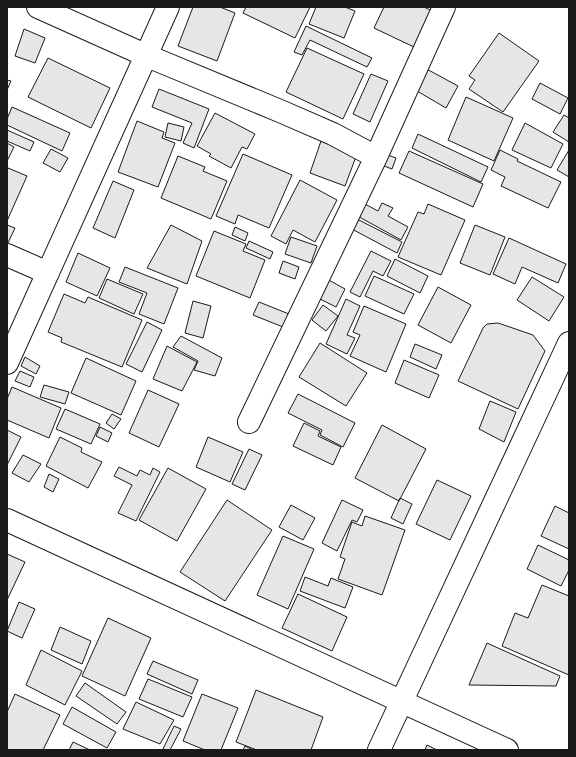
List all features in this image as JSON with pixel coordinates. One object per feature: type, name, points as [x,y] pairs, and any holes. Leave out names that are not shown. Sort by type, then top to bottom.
[{"type":"street","points":[[38,7],[145,56],[333,134],[376,156]]},
{"type":"street","points":[[7,363],[168,7]]},
{"type":"street","points":[[249,422],[376,156],[444,7]]},
{"type":"street","points":[[7,254],[48,273]]},
{"type":"street","points":[[379,750],[569,343]]},
{"type":"street","points":[[7,520],[507,750]]},
{"type":"building","points":[[193,7],[220,7],[235,13],[217,61],[178,46]]},
{"type":"building","points":[[246,7],[310,7],[295,38],[243,13]]},
{"type":"building","points":[[316,7],[345,7],[355,11],[344,38],[309,24]]},
{"type":"building","points":[[384,7],[424,7],[434,12],[416,48],[374,28]]},
{"type":"building","points":[[306,26],[372,58],[367,67],[310,40],[302,55],[294,52]]},
{"type":"building","points":[[24,29],[45,38],[35,63],[15,56]]},
{"type":"building","points":[[499,33],[539,61],[503,112],[469,89],[475,80],[469,76]]},
{"type":"building","points":[[307,48],[364,74],[343,119],[286,92]]},
{"type":"building","points":[[48,58],[110,88],[91,128],[28,97]]},
{"type":"building","points":[[423,67],[458,86],[446,108],[412,88]]},
{"type":"building","points":[[371,74],[388,81],[370,122],[353,114]]},
{"type":"building","points":[[7,80],[11,81],[7,90]]},
{"type":"building","points":[[540,83],[568,98],[560,114],[532,99]]},
{"type":"building","points":[[159,89],[209,109],[194,148],[183,143],[192,123],[152,107]]},
{"type":"building","points":[[466,97],[513,118],[494,161],[448,140]]},
{"type":"building","points":[[12,107],[70,133],[62,151],[7,125],[7,119]]},
{"type":"building","points":[[215,113],[255,134],[247,149],[242,147],[231,168],[209,156],[211,154],[197,146]]},
{"type":"building","points":[[564,115],[569,118],[569,142],[553,132]]},
{"type":"building","points":[[137,121],[164,132],[162,138],[175,143],[158,187],[118,172]]},
{"type":"building","points":[[168,123],[184,127],[181,141],[165,137]]},
{"type":"building","points":[[525,123],[563,144],[551,168],[512,150]]},
{"type":"building","points":[[7,130],[34,142],[30,151],[7,141]]},
{"type":"building","points":[[418,134],[488,167],[481,182],[412,148]]},
{"type":"building","points":[[321,141],[357,154],[345,186],[310,173]]},
{"type":"building","points":[[7,143],[14,147],[7,161]]},
{"type":"building","points":[[51,149],[68,158],[60,172],[43,163]]},
{"type":"building","points":[[500,150],[518,159],[517,161],[561,182],[548,208],[501,186],[505,177],[491,170]]},
{"type":"building","points":[[569,150],[569,177],[557,170]]},
{"type":"building","points":[[409,151],[483,184],[473,207],[399,173]]},
{"type":"building","points":[[382,153],[396,158],[392,169],[379,164]]},
{"type":"building","points":[[243,154],[292,175],[269,228],[238,215],[235,224],[216,216]]},
{"type":"building","points":[[178,156],[205,167],[203,171],[227,181],[211,219],[161,198]]},
{"type":"building","points":[[8,168],[27,176],[7,221],[7,170]]},
{"type":"building","points":[[300,180],[337,200],[315,242],[293,230],[286,244],[271,236]]},
{"type":"building","points":[[113,181],[134,190],[115,238],[93,228]]},
{"type":"building","points":[[361,202],[378,211],[382,203],[393,208],[388,216],[408,227],[401,240],[354,214]]},
{"type":"building","points":[[428,204],[465,220],[441,275],[398,257],[418,212],[424,214]]},
{"type":"building","points":[[353,217],[402,242],[397,253],[348,227]]},
{"type":"building","points":[[7,225],[15,228],[7,245]]},
{"type":"building","points":[[171,225],[202,241],[187,284],[147,268]]},
{"type":"building","points":[[475,225],[505,237],[490,275],[460,263]]},
{"type":"building","points":[[235,227],[248,233],[245,241],[232,235]]},
{"type":"building","points":[[214,231],[246,244],[243,251],[265,260],[250,298],[196,276]]},
{"type":"building","points":[[291,237],[317,246],[311,263],[285,254]]},
{"type":"building","points":[[509,238],[566,264],[558,283],[522,267],[515,284],[493,274]]},
{"type":"building","points":[[249,241],[273,252],[270,259],[246,248]]},
{"type":"building","points":[[371,251],[391,261],[383,276],[373,271],[360,297],[350,292]]},
{"type":"building","points":[[78,253],[110,268],[97,296],[66,282]]},
{"type":"building","points":[[395,259],[428,276],[420,293],[387,276]]},
{"type":"building","points":[[283,261],[299,267],[295,279],[279,273]]},
{"type":"building","points":[[125,267],[178,288],[164,324],[139,314],[147,293],[119,282]]},
{"type":"building","points":[[374,276],[414,294],[404,314],[365,296]]},
{"type":"building","points":[[532,277],[564,297],[549,321],[517,300]]},
{"type":"building","points":[[107,279],[143,294],[134,314],[99,298]]},
{"type":"building","points":[[327,279],[345,289],[336,307],[318,298]]},
{"type":"building","points":[[438,287],[471,305],[451,343],[418,325]]},
{"type":"building","points":[[64,294],[85,303],[88,297],[142,320],[122,367],[61,342],[62,338],[48,332]]},
{"type":"building","points":[[346,299],[360,306],[347,335],[355,338],[347,354],[326,344]]},
{"type":"building","points":[[193,301],[211,306],[203,338],[185,333]]},
{"type":"building","points":[[259,302],[289,314],[283,327],[253,315]]},
{"type":"building","points":[[323,305],[338,316],[326,331],[312,320]]},
{"type":"building","points":[[364,306],[406,324],[386,372],[350,356],[360,335],[353,332]]},
{"type":"building","points":[[147,322],[162,330],[142,372],[126,364]]},
{"type":"building","points":[[498,323],[533,335],[545,351],[518,409],[458,381],[483,328],[487,324]]},
{"type":"building","points":[[181,336],[222,358],[215,376],[194,370],[198,361],[173,347]]},
{"type":"building","points":[[320,343],[367,373],[346,406],[299,377]]},
{"type":"building","points":[[415,344],[442,355],[436,369],[410,357]]},
{"type":"building","points":[[167,346],[197,362],[182,391],[153,379]]},
{"type":"building","points":[[25,357],[40,366],[36,374],[21,366]]},
{"type":"building","points":[[86,358],[136,381],[121,415],[71,393]]},
{"type":"building","points":[[404,360],[439,375],[429,398],[395,383]]},
{"type":"building","points":[[20,371],[34,377],[30,387],[15,381]]},
{"type":"building","points":[[44,385],[69,392],[65,404],[40,397]]},
{"type":"building","points":[[12,387],[61,408],[49,438],[7,420],[7,399]]},
{"type":"building","points":[[148,390],[179,404],[159,447],[129,433]]},
{"type":"building","points":[[298,394],[355,423],[343,447],[320,435],[322,430],[288,413]]},
{"type":"building","points":[[490,401],[516,412],[504,442],[479,429]]},
{"type":"building","points":[[65,409],[100,424],[91,444],[56,429]]},
{"type":"building","points":[[112,414],[121,419],[114,429],[106,423]]},
{"type":"building","points":[[304,423],[320,431],[318,436],[341,447],[333,465],[293,446]]},
{"type":"building","points":[[382,425],[426,449],[399,501],[355,478]]},
{"type":"building","points":[[100,427],[112,433],[108,442],[96,436]]},
{"type":"building","points":[[7,430],[21,437],[7,465]]},
{"type":"building","points":[[60,437],[82,448],[81,452],[102,462],[88,488],[46,466]]},
{"type":"building","points":[[208,437],[243,452],[230,482],[196,467]]},
{"type":"building","points":[[249,449],[262,455],[245,490],[232,484]]},
{"type":"building","points":[[23,455],[41,464],[29,482],[12,473]]},
{"type":"building","points":[[119,467],[137,476],[140,470],[150,475],[153,468],[160,472],[136,521],[118,513],[132,485],[114,476]]},
{"type":"building","points":[[168,468],[206,489],[177,541],[139,520]]},
{"type":"building","points":[[49,474],[59,479],[53,492],[44,487]]},
{"type":"building","points":[[437,480],[471,496],[450,540],[416,524]]},
{"type":"building","points":[[400,498],[412,504],[403,524],[391,518]]},
{"type":"building","points":[[227,500],[272,530],[225,601],[180,572]]},
{"type":"building","points":[[342,500],[363,510],[357,522],[352,520],[337,551],[322,543]]},
{"type":"building","points":[[291,505],[315,518],[303,540],[279,527]]},
{"type":"building","points":[[555,506],[569,513],[569,549],[541,536]]},
{"type":"building","points":[[365,516],[405,530],[382,595],[338,579],[345,559],[340,557],[352,522],[362,526]]},
{"type":"building","points":[[283,536],[314,549],[288,609],[257,595]]},
{"type":"building","points":[[538,545],[569,560],[569,570],[561,586],[527,569]]},
{"type":"building","points":[[7,554],[25,562],[7,600]]},
{"type":"building","points":[[305,577],[328,586],[331,578],[353,587],[345,608],[300,591]]},
{"type":"building","points":[[542,585],[569,596],[569,675],[502,646],[515,613],[528,618]]},
{"type":"building","points":[[298,594],[347,617],[332,651],[282,628]]},
{"type":"building","points":[[19,602],[35,609],[22,638],[7,631]]},
{"type":"building","points":[[108,618],[151,638],[125,696],[82,676]]},
{"type":"building","points":[[60,627],[91,641],[82,664],[51,650]]},
{"type":"building","points":[[487,643],[560,676],[556,686],[469,685]]},
{"type":"building","points":[[41,650],[82,671],[65,705],[26,685]]},
{"type":"building","points":[[153,661],[198,680],[192,694],[147,674]]},
{"type":"building","points":[[148,679],[192,697],[183,717],[139,699]]},
{"type":"building","points":[[85,683],[126,712],[117,724],[76,696]]},
{"type":"building","points":[[256,690],[323,717],[311,750],[257,750],[236,742]]},
{"type":"building","points":[[15,694],[60,715],[43,750],[7,750],[7,712]]},
{"type":"building","points":[[202,694],[238,708],[221,750],[205,750],[183,741]]},
{"type":"building","points":[[136,702],[174,720],[160,744],[123,729]]},
{"type":"building","points":[[72,707],[116,732],[107,748],[63,724]]},
{"type":"building","points":[[174,726],[181,729],[170,750],[165,750],[163,749]]},
{"type":"building","points":[[73,742],[90,750],[69,750]]},
{"type":"building","points":[[427,745],[437,750],[425,750]]},
{"type":"building","points":[[245,746],[253,750],[243,750]]}]
